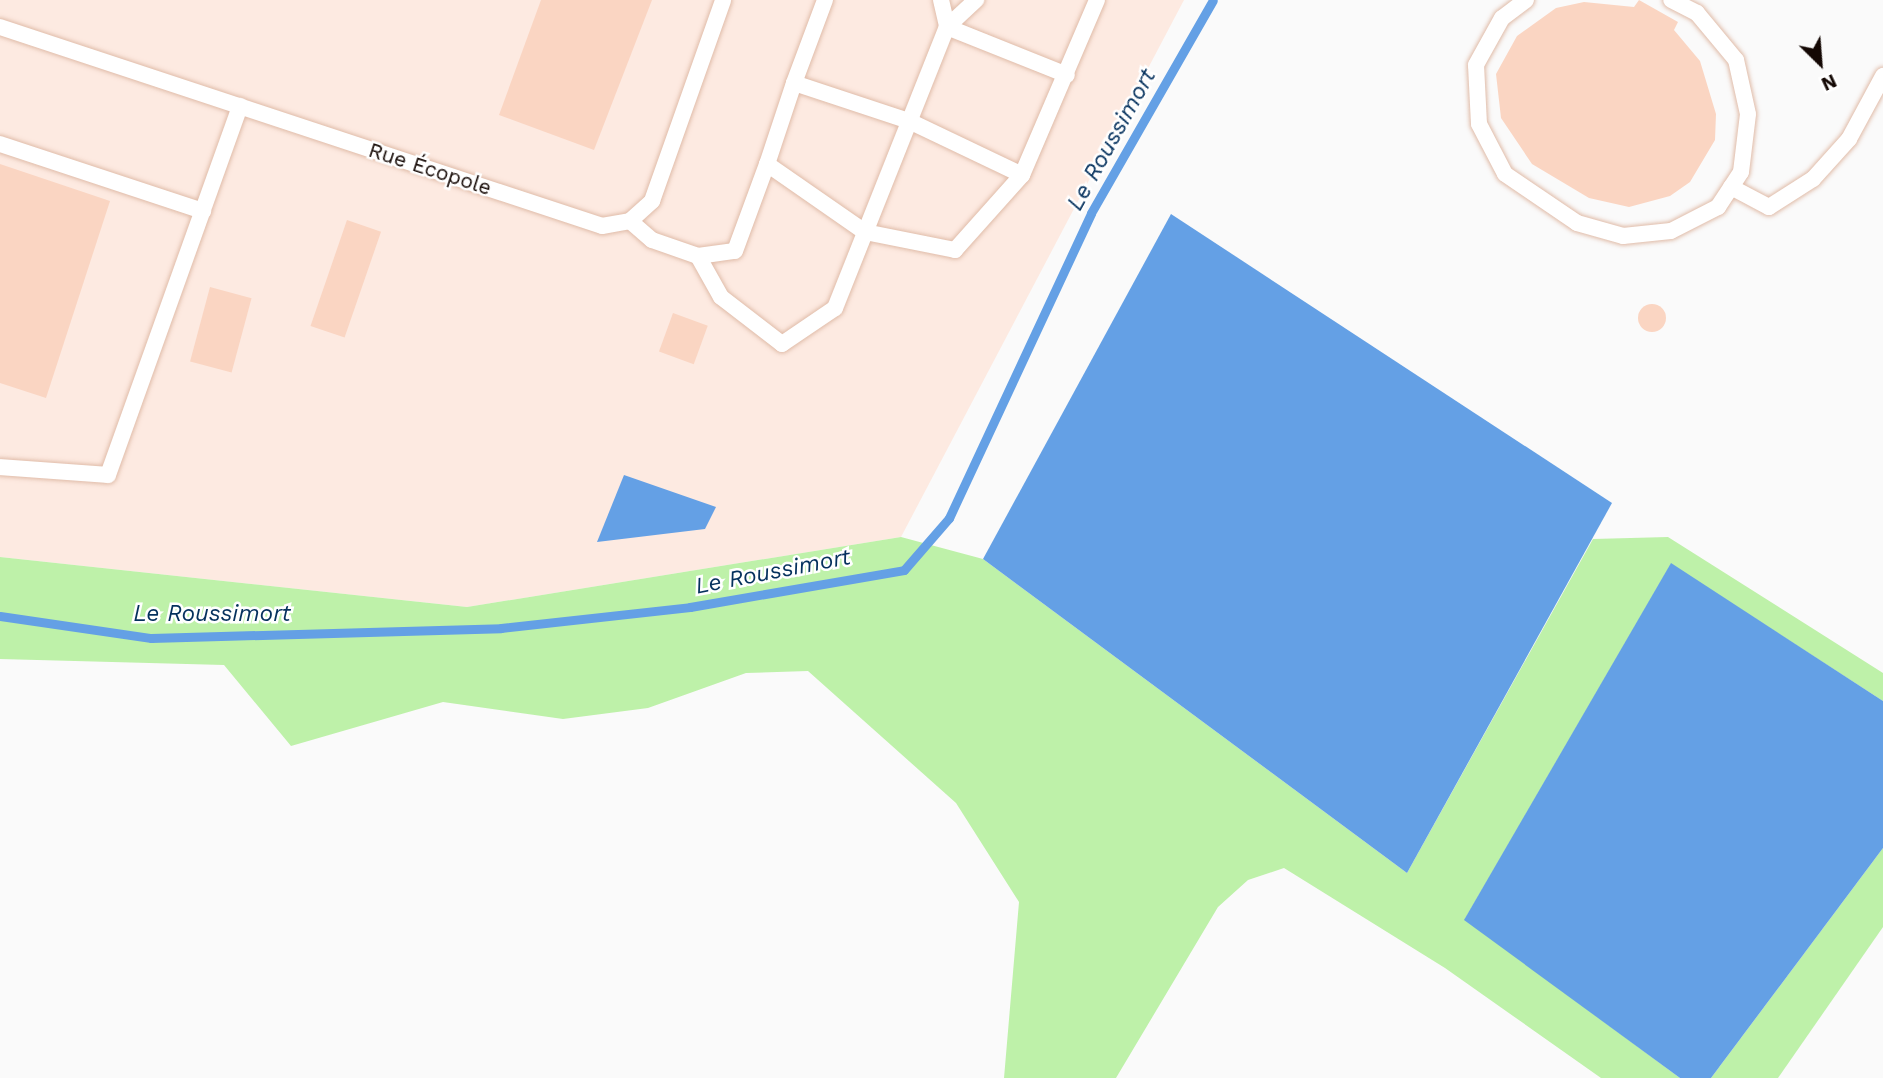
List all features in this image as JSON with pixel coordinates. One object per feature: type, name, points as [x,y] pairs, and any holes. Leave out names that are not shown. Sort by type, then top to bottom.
[{"type":"lane","points":[[723,0],[652,201],[630,221],[652,240],[698,256],[735,251],[825,0]]},
{"type":"lane","points":[[941,0],[947,27]]},
{"type":"lane","points":[[698,256],[721,297],[782,344],[835,308],[947,27],[976,0]]},
{"type":"lane","points":[[767,164],[865,232],[955,250],[1022,175],[1097,0]]},
{"type":"lane","points":[[1526,0],[1502,18],[1476,65],[1479,124],[1504,174],[1577,223],[1623,236],[1671,231],[1718,207],[1741,172],[1748,114],[1736,60],[1697,13],[1671,0]]},
{"type":"lane","name":"Rue Écopole","points":[[0,27],[602,226],[630,221]]},
{"type":"lane","points":[[947,27],[1067,75]]},
{"type":"lane","points":[[1731,187],[1769,207],[1814,179],[1849,139],[1883,76]]},
{"type":"lane","points":[[794,83],[909,121],[1022,175]]},
{"type":"lane","points":[[0,467],[108,475],[240,106]]},
{"type":"lane","points":[[0,144],[203,211]]},
{"type":"shaded area","points":[[0,0],[1184,0],[901,537],[467,607],[0,557]]},
{"type":"green space","points":[[901,537],[983,559],[1407,873],[1593,539],[1668,537],[1883,673],[1883,701],[1671,564],[1465,919],[1680,1078],[1601,1078],[1445,968],[1284,868],[1248,880],[1218,907],[1116,1078],[1004,1078],[1019,902],[956,803],[808,671],[746,673],[648,708],[563,719],[443,702],[291,746],[224,665],[0,659],[0,557],[467,607]]},
{"type":"green space","points":[[1883,848],[1883,927],[1778,1078],[1711,1078]]},
{"type":"water","points":[[1171,214],[1612,503],[1407,873],[983,559]]},
{"type":"water","points":[[624,475],[716,507],[705,529],[597,542]]},
{"type":"water","points":[[1671,563],[1883,701],[1883,848],[1711,1078],[1680,1078],[1464,920]]},
{"type":"building","points":[[541,0],[652,0],[594,150],[499,115]]},
{"type":"building","points":[[1639,0],[1678,22],[1674,30],[1700,61],[1716,114],[1715,140],[1690,182],[1670,196],[1629,207],[1589,198],[1532,164],[1501,118],[1496,74],[1517,36],[1556,8],[1584,2],[1634,7]]},
{"type":"building","points":[[0,164],[110,201],[46,398],[0,383]]},
{"type":"building","points":[[347,220],[381,232],[345,338],[311,326]]},
{"type":"building","points":[[210,287],[252,298],[232,373],[190,361]]},
{"type":"building","points":[[1652,304],[1662,308],[1666,318],[1662,328],[1652,332],[1642,328],[1638,318],[1642,308]]},
{"type":"building","points":[[673,313],[708,326],[694,364],[659,352]]},
{"type":"waterway","name":"Le Roussimort","points":[[0,616],[151,638],[501,628],[690,607],[904,570],[949,518],[1091,213],[1213,0]]}]
